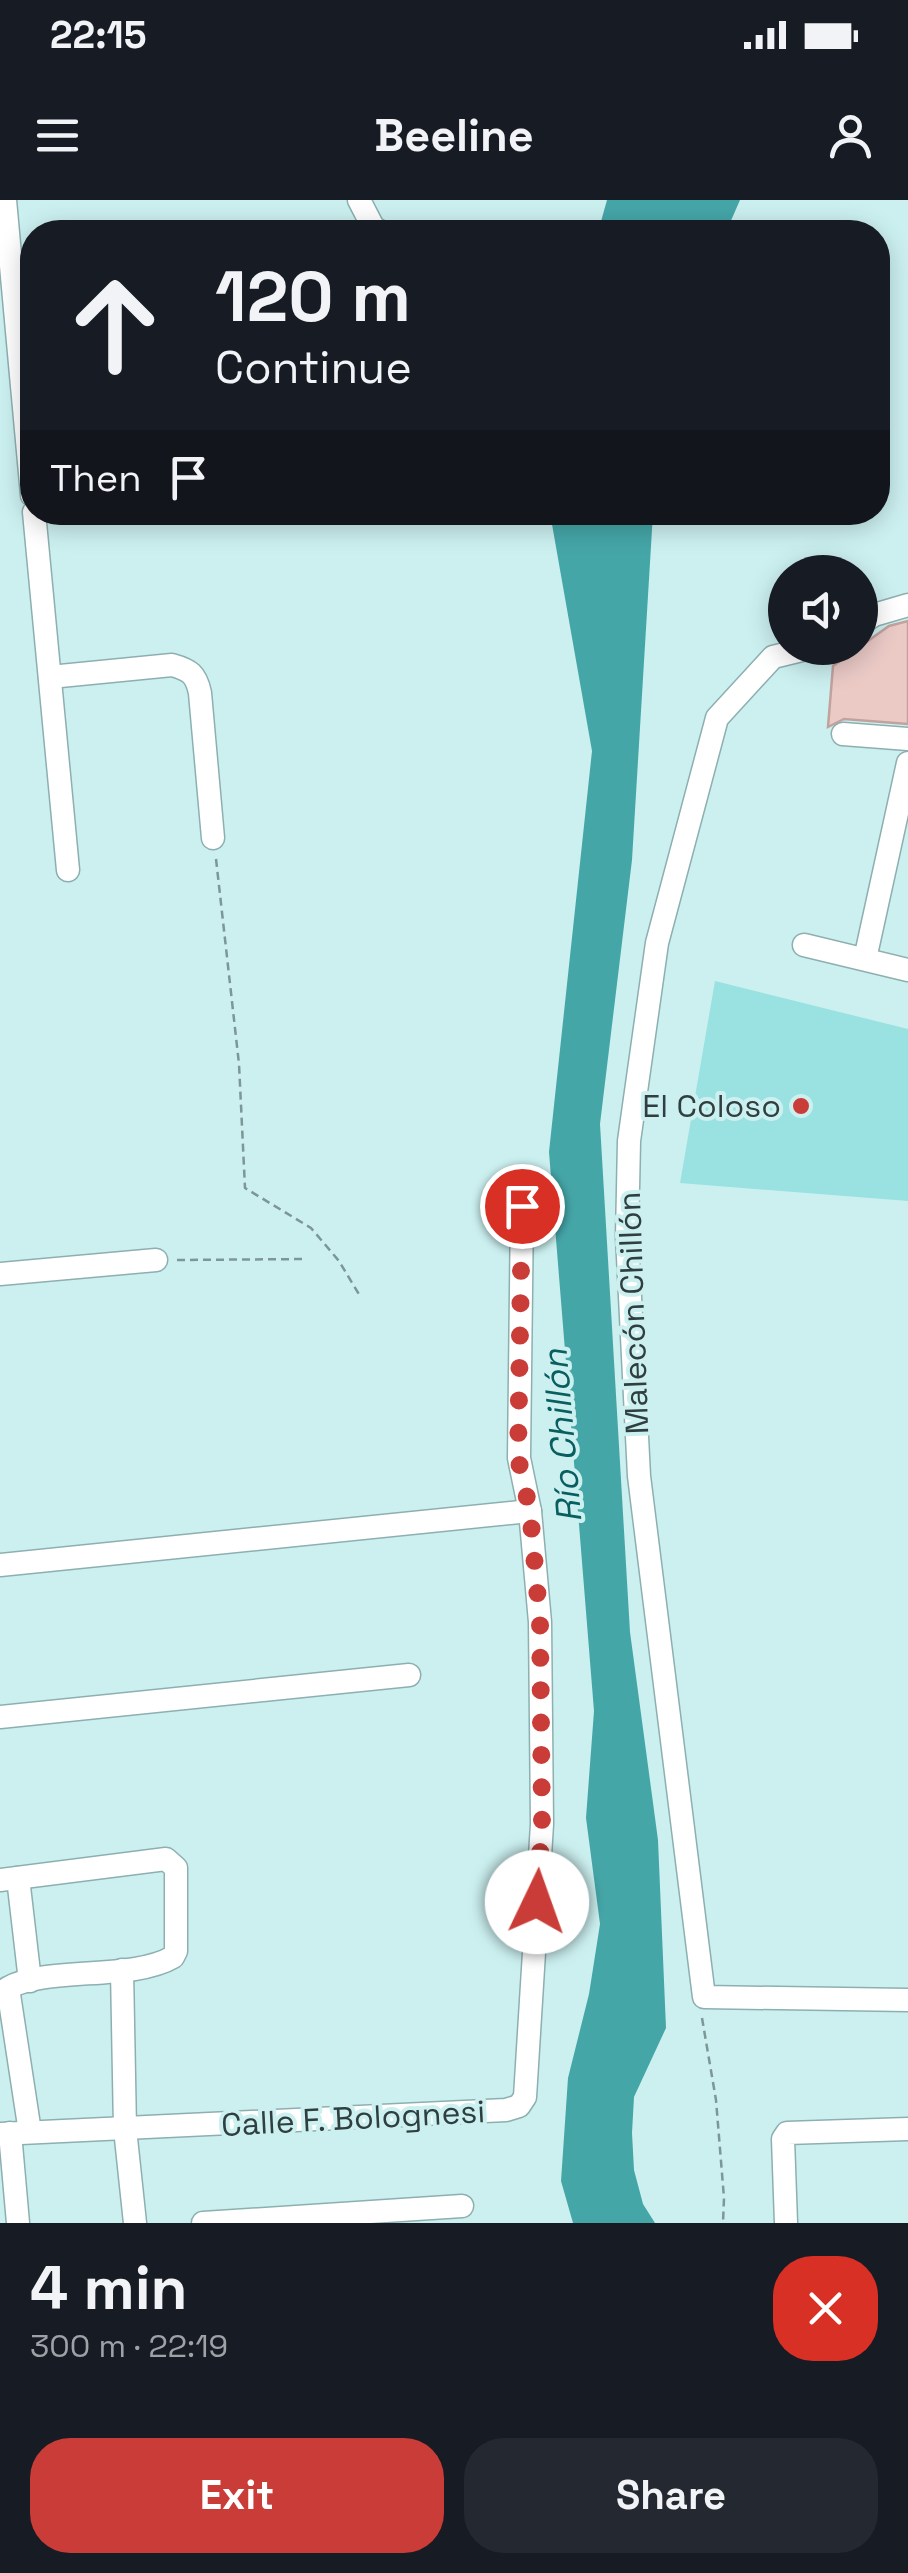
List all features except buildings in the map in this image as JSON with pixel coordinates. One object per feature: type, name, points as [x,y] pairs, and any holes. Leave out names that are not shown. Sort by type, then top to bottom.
[{"type":"street","points":[[4,211],[8,309],[20,402]]},
{"type":"street","points":[[35,525],[68,870]]},
{"type":"street","points":[[878,617],[908,605]]},
{"type":"street","name":"Malecón Chillón","points":[[704,1996],[639,1476],[627,1237],[629,1140],[657,942],[717,718],[768,662]]},
{"type":"street","points":[[50,677],[172,666],[190,670],[200,693],[213,838]]},
{"type":"street","points":[[843,734],[908,739]]},
{"type":"street","points":[[865,960],[908,763]]},
{"type":"street","points":[[884,872],[908,876]]},
{"type":"street","points":[[804,945],[908,970]]},
{"type":"street","points":[[0,1565],[530,1511],[518,1458],[522,1206]]},
{"type":"street","points":[[0,1274],[156,1260]]},
{"type":"street","name":"Calle F. Bolognesi","points":[[13,2133],[506,2110],[518,2106],[526,2097],[542,1824],[540,1622],[530,1511]]},
{"type":"street","points":[[0,1716],[408,1675]]},
{"type":"street","points":[[18,2223],[8,1992],[12,1985],[166,1961],[176,1951],[173,1862],[166,1859],[9,1879],[30,1982]]},
{"type":"street","points":[[122,1970],[125,2128],[135,2223]]},
{"type":"street","points":[[704,1996],[908,2000]]},
{"type":"street","points":[[786,2223],[786,2133],[908,2129]]},
{"type":"street","points":[[202,2223],[462,2206]]},
{"type":"path","points":[[213,838],[239,1064],[245,1188],[310,1228],[338,1261],[360,1296]]},
{"type":"path","points":[[156,1260],[307,1259]]},
{"type":"path","points":[[704,1996],[701,2022],[716,2100],[723,2223]]},
{"type":"shaded area","points":[[607,200],[740,200],[731,220],[601,220]]},
{"type":"shaded area","points":[[552,525],[652,525],[632,860],[600,1124],[630,1632],[658,1840],[666,2028],[634,2097],[632,2133],[634,2170],[643,2204],[655,2223],[573,2223],[561,2181],[568,2078],[589,1994],[600,1924],[586,1818],[594,1711],[549,1152],[592,751]]},
{"type":"shaded area","name":"El Coloso","points":[[715,981],[908,1029],[908,1201],[680,1183]]},
{"type":"place","name":"El Coloso","points":[[801,1106]]},
{"type":"route","points":[[522,1206],[518,1458],[530,1511],[540,1622],[542,1824],[537,1902]]},
{"type":"water label","name":"Río Chillón","points":[[562,1436]]}]
